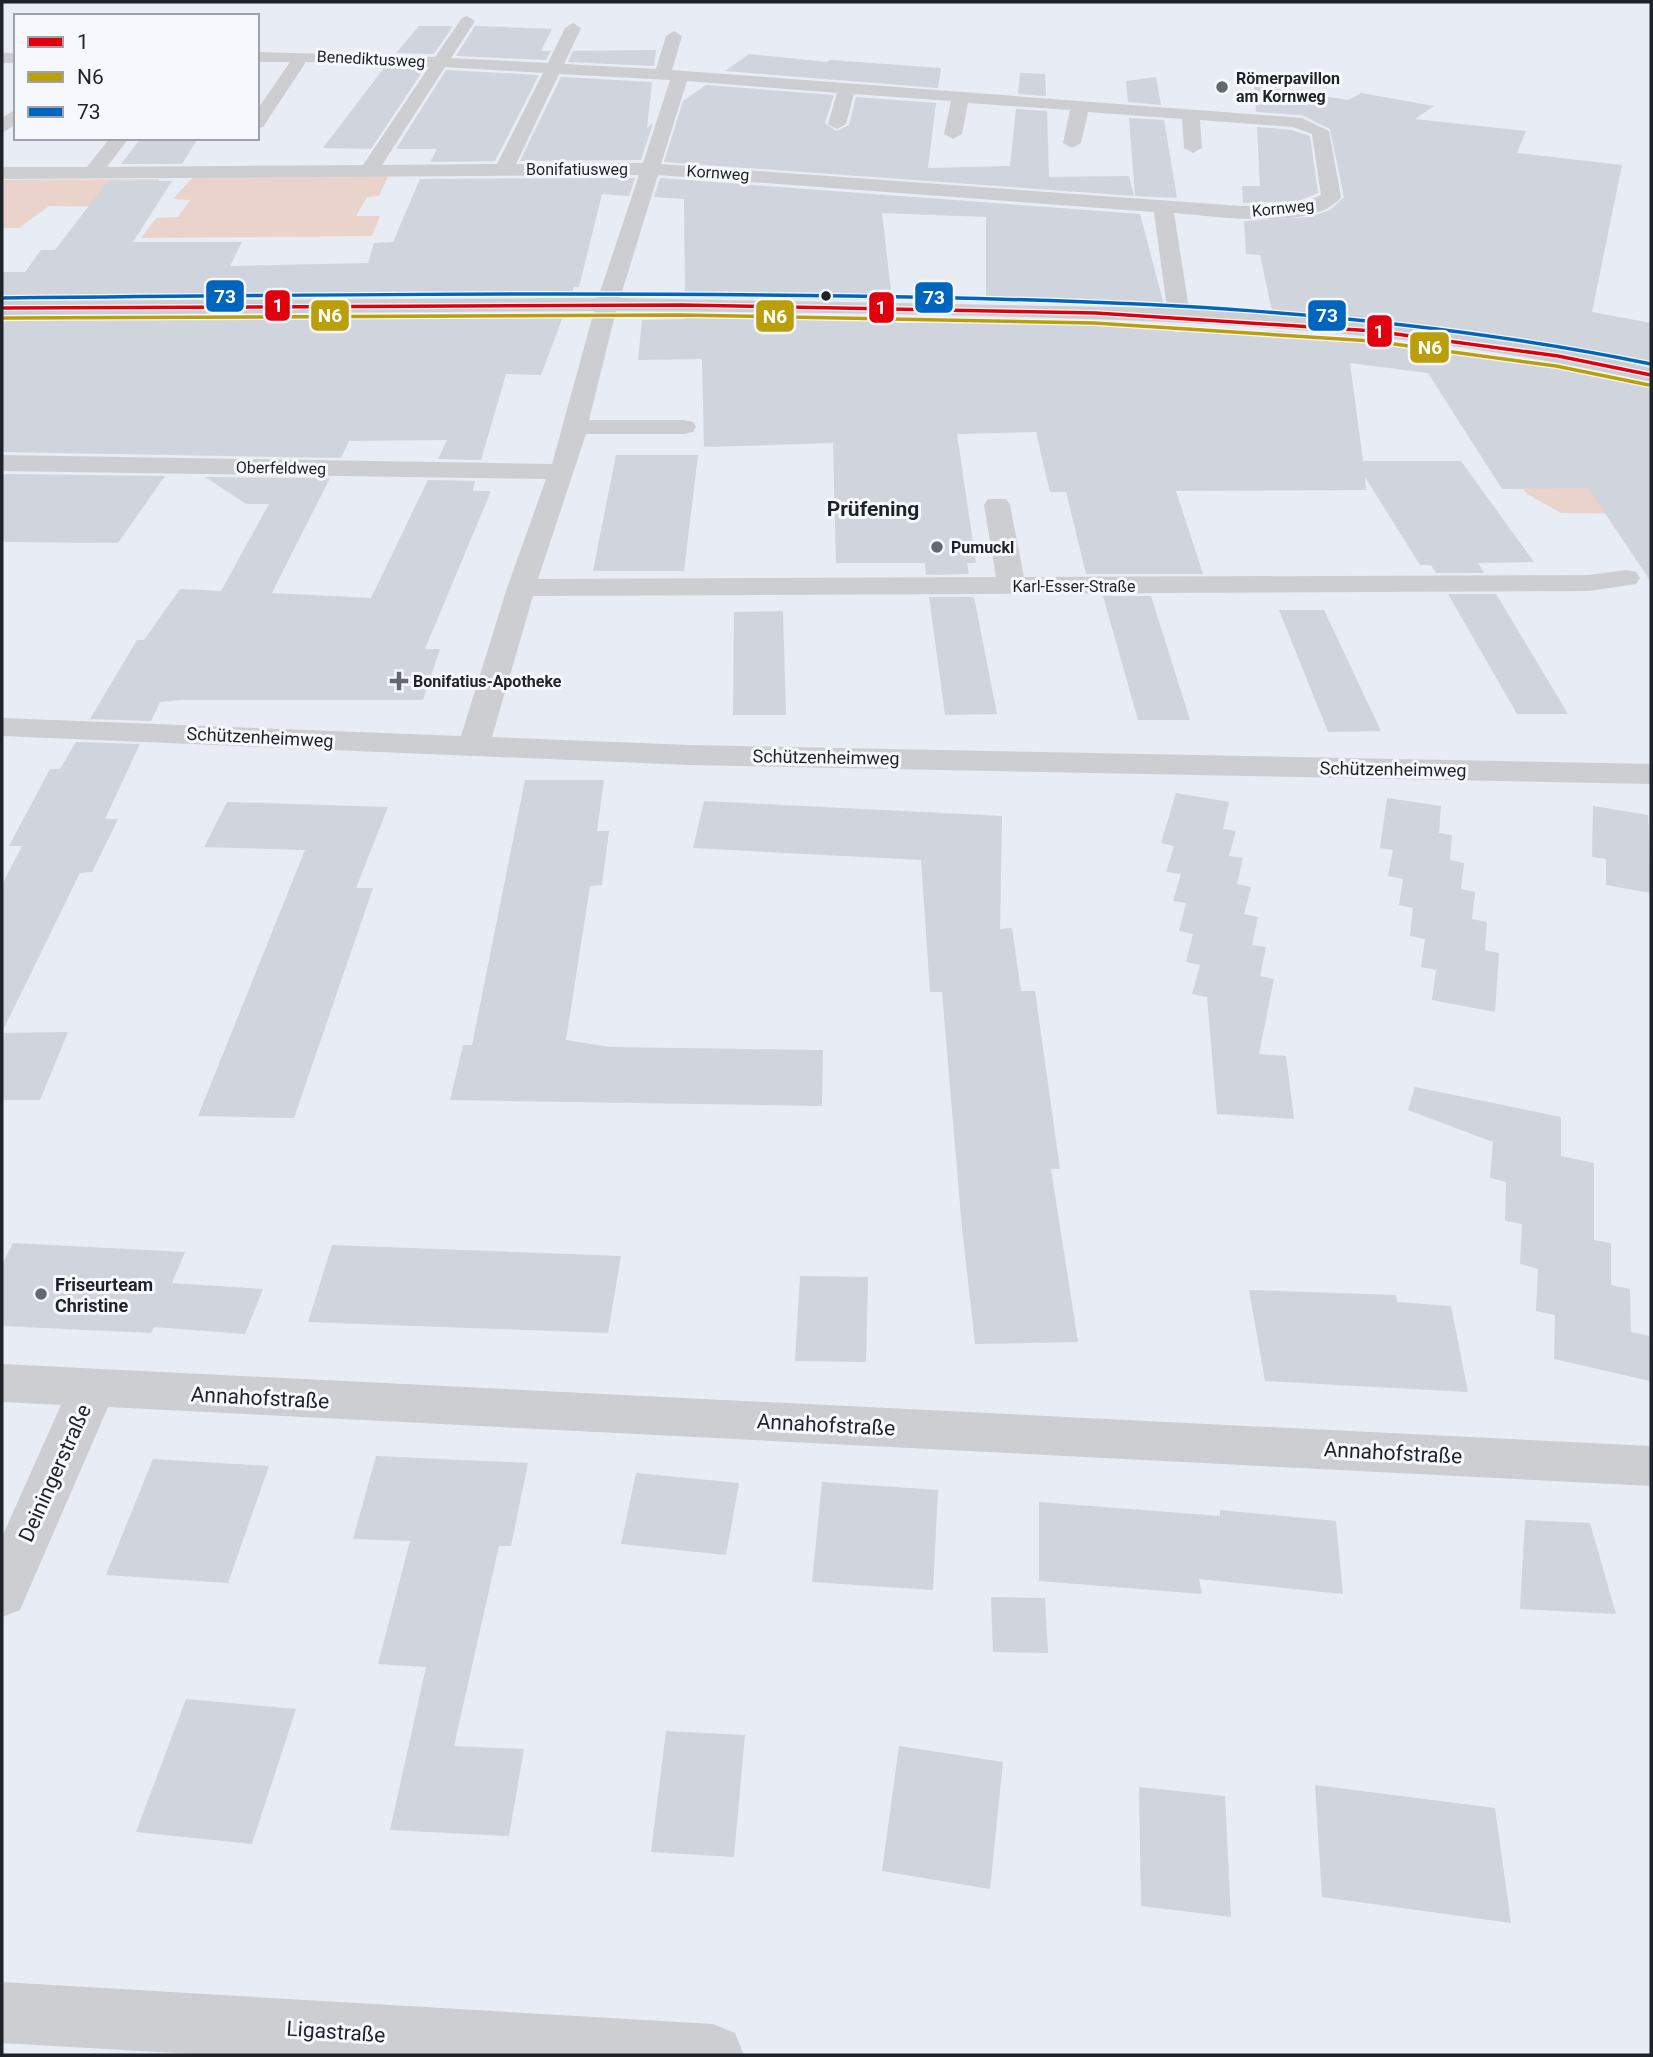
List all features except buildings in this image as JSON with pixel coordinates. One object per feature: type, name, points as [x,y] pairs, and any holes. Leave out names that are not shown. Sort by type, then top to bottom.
[{"type":"street","name":"Benediktusweg","points":[[369,170],[467,21]]},
{"type":"street","points":[[553,68],[573,29]]},
{"type":"street","points":[[474,746],[521,589],[575,427],[607,303],[649,169],[671,76],[674,36]]},
{"type":"street","name":"Benediktusweg","points":[[259,120],[302,56]]},
{"type":"street","name":"Benediktusweg","points":[[259,57],[302,56],[440,62],[671,76]]},
{"type":"street","name":"Bonifatiusweg","points":[[504,169],[553,68]]},
{"type":"street","name":"Kornweg","points":[[649,169],[1164,209],[1275,211],[1322,205],[1331,197],[1321,131],[1296,122],[671,76]]},
{"type":"street","points":[[837,124],[847,88]]},
{"type":"street","points":[[953,134],[961,97]]},
{"type":"street","points":[[1072,143],[1080,106]]},
{"type":"street","points":[[1191,114],[1194,148]]},
{"type":"street","points":[[93,172],[118,140]]},
{"type":"street","points":[[226,171],[240,149]]},
{"type":"street","points":[[325,171],[339,151]]},
{"type":"street","name":"Bonifatiusweg","points":[[2,173],[369,170],[467,161],[504,169],[594,163],[649,169]]},
{"type":"street","points":[[1164,209],[1179,315]]},
{"type":"street","points":[[2,308],[607,303],[1179,315],[1318,323],[1460,337],[1541,350],[1651,374]]},
{"type":"street","points":[[575,427],[684,427]]},
{"type":"street","name":"Oberfeldweg","points":[[2,463],[560,472]]},
{"type":"street","points":[[997,505],[1013,586]]},
{"type":"street","name":"Karl-Esser-Straße","points":[[521,589],[622,602],[1013,586],[1589,583],[1626,578]]},
{"type":"street","name":"Schützenheimweg","points":[[2,727],[688,755],[1651,774]]},
{"type":"street","name":"Annahofstraße","points":[[2,1383],[92,1390],[1651,1466]]},
{"type":"street","name":"Deiningerstraße","points":[[2,1594],[92,1390]]},
{"type":"street","name":"Ligastraße","points":[[2,2012],[713,2055]]},
{"type":"shaded area","points":[[388,176],[379,196],[367,197],[356,216],[380,216],[372,236],[141,238],[156,218],[178,217],[190,200],[173,199],[193,177]]},
{"type":"shaded area","points":[[159,179],[148,197],[129,207],[49,206],[19,228],[2,228],[2,180]]},
{"type":"shaded area","points":[[1651,458],[1651,514],[1561,513],[1527,494],[1505,461]]},
{"type":"transit line","name":"73","points":[[2,298],[682,294],[1095,302],[1281,311],[1374,320],[1559,345],[1651,364]]},
{"type":"transit line","name":"1","points":[[2,308],[682,305],[1096,313],[1281,322],[1374,331],[1558,356],[1651,375]]},
{"type":"transit line","name":"N6","points":[[2,318],[681,315],[1094,323],[1280,332],[1372,341],[1556,366],[1649,385]]},
{"type":"place","name":"Römerpavillon am Kornweg","points":[[1222,87]]},
{"type":"place","name":"Pumuckl","points":[[937,547]]},
{"type":"place","name":"Bonifatius-Apotheke","points":[[399,681]]},
{"type":"place","name":"Friseurteam Christine","points":[[41,1294]]},
{"type":"district","name":"Prüfening","points":[[873,509]]}]
